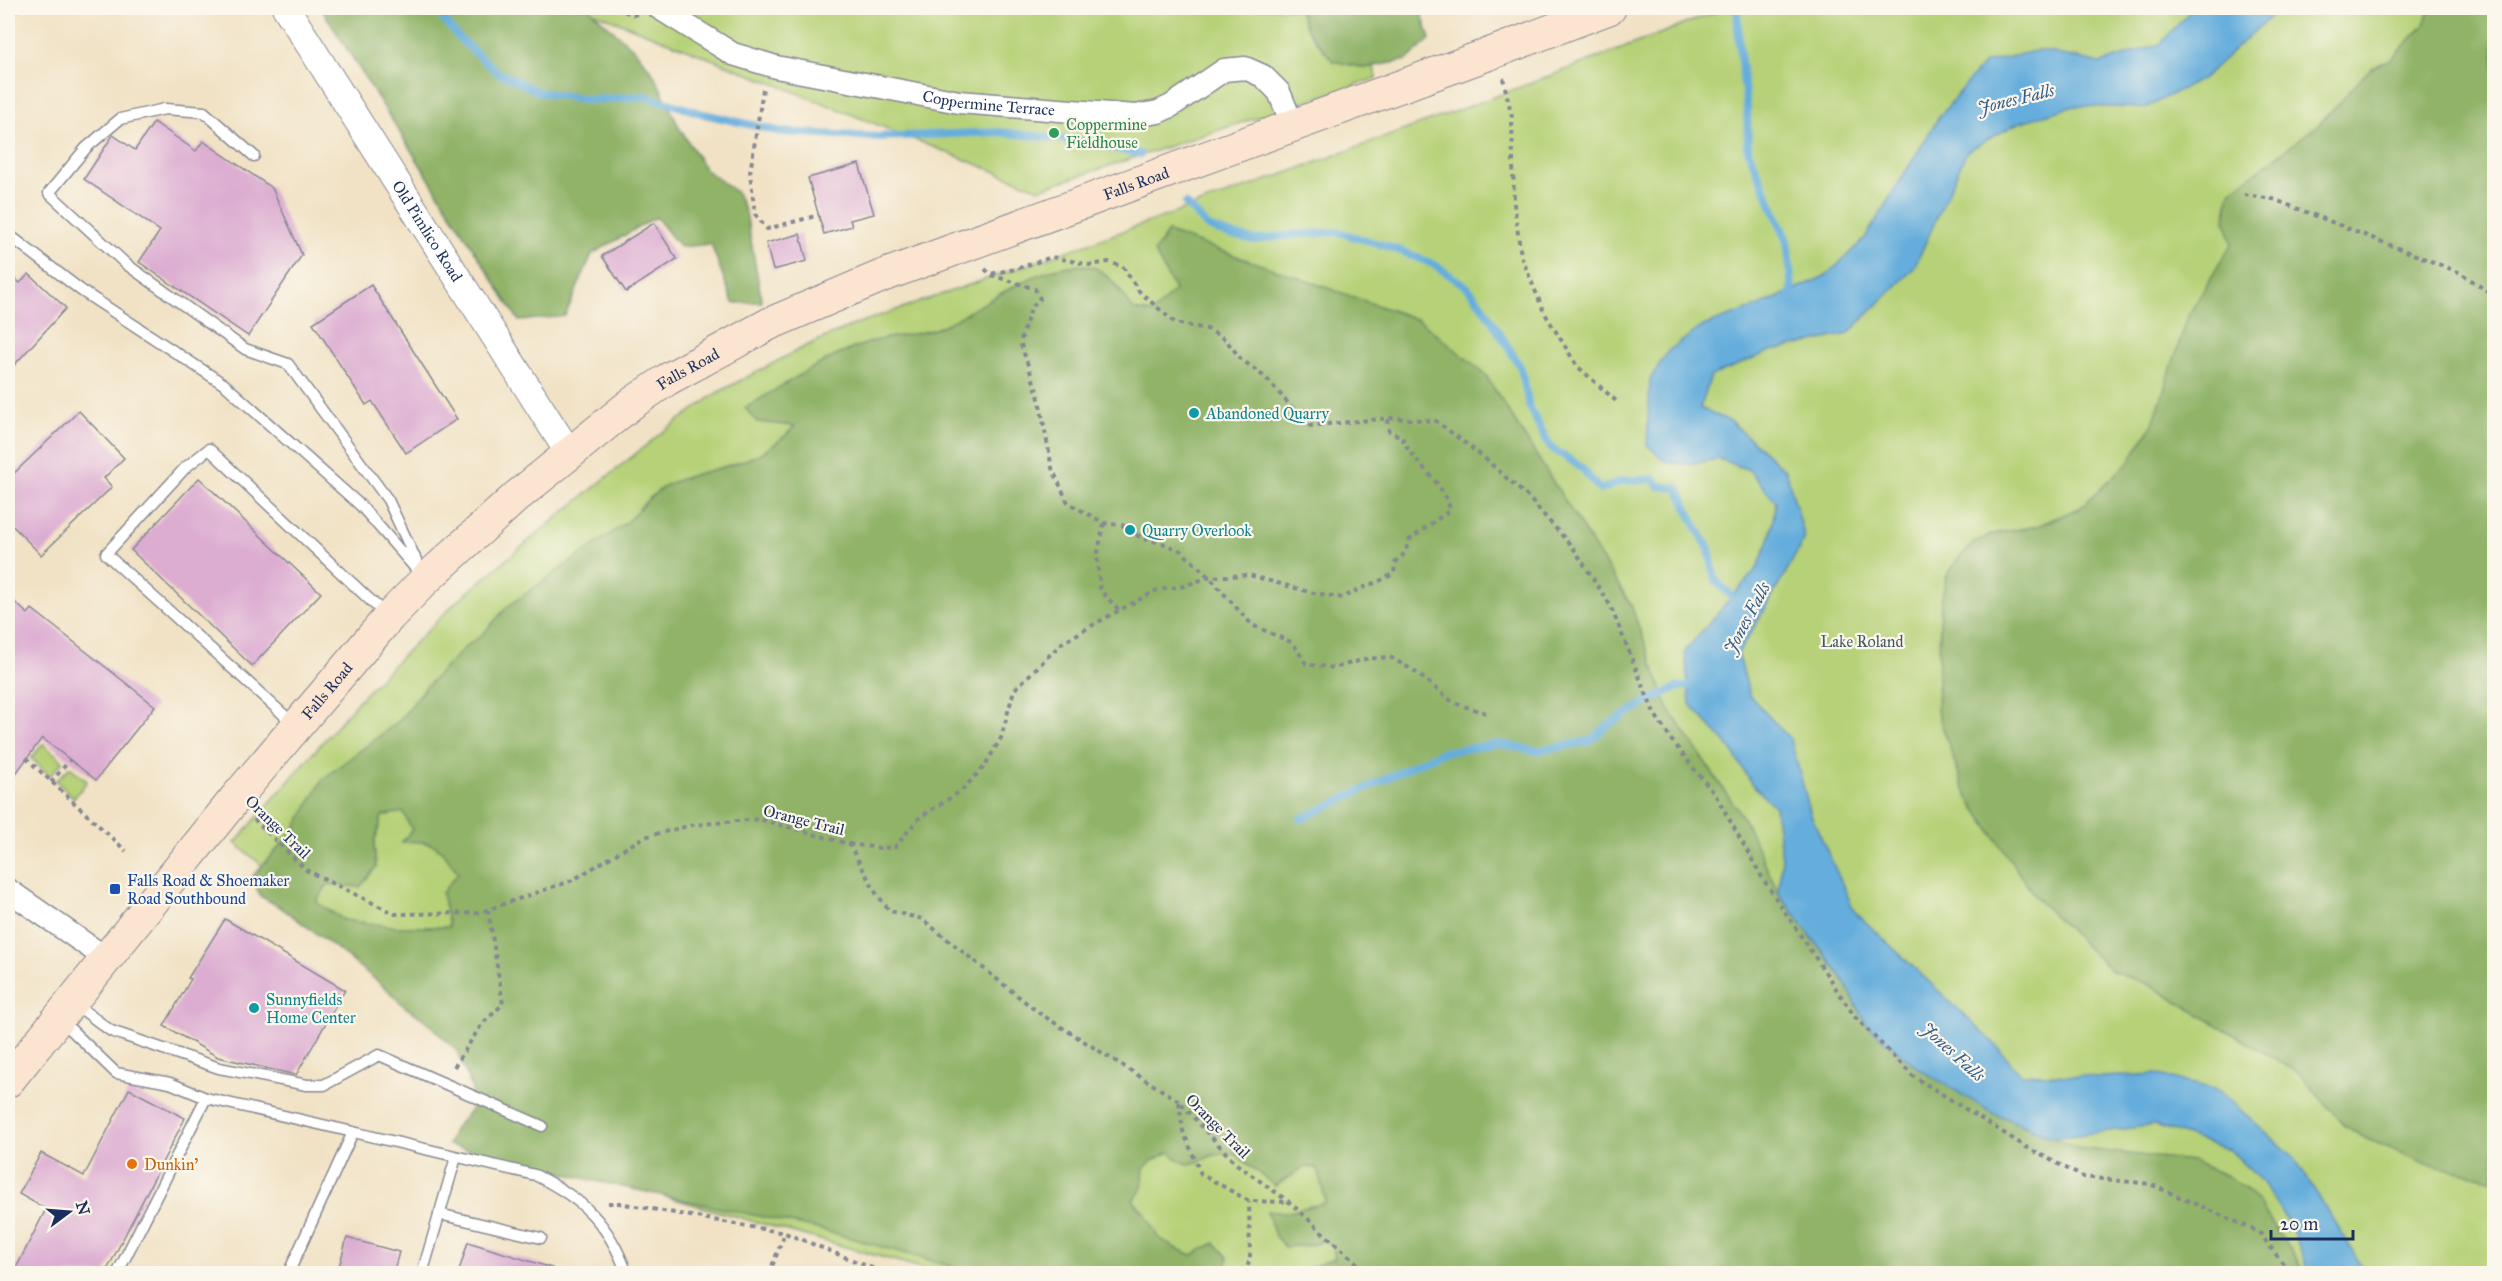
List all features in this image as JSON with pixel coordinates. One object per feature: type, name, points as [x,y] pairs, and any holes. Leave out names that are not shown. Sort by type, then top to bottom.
[{"type":"main road","name":"Falls Road","points":[[8,1081],[234,800],[389,617],[425,580],[569,453],[650,392],[724,347],[825,299],[882,276],[1610,8]]},
{"type":"street","name":"Old Pimlico Road","points":[[286,8],[569,453]]},
{"type":"street","name":"Coppermine Terrace","points":[[659,8],[733,54],[776,67],[840,81],[959,102],[1135,116],[1158,112],[1171,106],[1224,70],[1245,68],[1263,76],[1279,92],[1293,126]]},
{"type":"street","points":[[8,890],[107,959]]},
{"type":"lane","points":[[254,156],[204,112],[165,109],[120,119],[86,148],[49,193],[126,264],[144,277],[245,349],[288,364],[388,500],[425,580]]},
{"type":"lane","points":[[8,237],[9,235],[82,291],[225,385],[361,506],[425,580]]},
{"type":"lane","points":[[296,725],[106,554],[186,467],[209,449],[389,617]]},
{"type":"lane","points":[[66,1010],[111,1031],[219,1068],[307,1085],[324,1085],[379,1055],[542,1126]]},
{"type":"lane","points":[[66,1010],[116,1073],[170,1083],[206,1098],[535,1175],[560,1187],[583,1203],[603,1227],[621,1258],[627,1274]]},
{"type":"lane","points":[[117,1274],[206,1098]]},
{"type":"lane","points":[[288,1274],[353,1132]]},
{"type":"lane","points":[[422,1274],[456,1157]]},
{"type":"lane","points":[[439,1214],[541,1238]]},
{"type":"path","points":[[1497,51],[1512,117],[1514,204],[1521,256],[1544,312],[1577,366],[1616,401]]},
{"type":"path","points":[[758,112],[751,191],[755,214],[767,229],[819,215]]},
{"type":"path","points":[[2244,195],[2273,199],[2461,273],[2494,296]]},
{"type":"path","points":[[976,242],[986,270],[990,274],[1035,289],[1040,299],[1031,308],[1020,342],[1038,394],[1052,468],[1068,503],[1104,523],[1122,525],[1143,539],[1162,543],[1181,551],[1209,577],[1252,625],[1293,643],[1306,664],[1334,668],[1365,658],[1390,657],[1454,702],[1489,714]]},
{"type":"path","points":[[990,274],[1016,269],[1052,257],[1090,265],[1109,262],[1123,267],[1138,290],[1175,323],[1207,329],[1225,339],[1241,359],[1266,378],[1308,426],[1390,418],[1436,421],[1482,456],[1528,497],[1574,549],[1610,605],[1654,713],[1672,741],[1716,796],[1763,879],[1855,1017],[1913,1076],[2026,1147],[2083,1177],[2150,1184],[2259,1232],[2291,1274]]},
{"type":"path","points":[[849,844],[880,848],[895,847],[918,818],[961,790],[984,767],[1001,738],[1014,690],[1062,643],[1157,590],[1184,586],[1209,577],[1249,575],[1309,592],[1343,598],[1351,592],[1379,583],[1394,573],[1395,563],[1405,553],[1408,540],[1450,510],[1448,500],[1420,462],[1407,450],[1402,437],[1389,431],[1387,423],[1390,418]]},
{"type":"path","points":[[1104,523],[1097,556],[1100,590],[1119,610]]},
{"type":"path","points":[[26,758],[126,851]]},
{"type":"path","points":[[51,782],[70,760]]},
{"type":"path","name":"Orange Trail","points":[[234,800],[306,870],[395,914],[478,913],[573,880],[644,837],[692,825],[759,819],[849,844],[876,893],[890,911],[922,919],[1039,1013],[1179,1101],[1235,1163],[1289,1202],[1369,1274]]},
{"type":"path","points":[[445,1084],[482,1024],[503,1004],[488,909]]},
{"type":"path","points":[[1179,1101],[1183,1131],[1201,1174],[1249,1201],[1289,1202]]},
{"type":"path","points":[[1244,1274],[1250,1260],[1249,1201]]},
{"type":"path","points":[[583,1203],[619,1203],[785,1233],[887,1274]]},
{"type":"path","points":[[769,1274],[785,1233]]},
{"type":"green space","points":[[321,8],[588,8],[635,50],[653,73],[680,129],[705,169],[737,193],[746,213],[762,302],[733,303],[711,244],[680,247],[656,217],[592,254],[565,316],[519,321]]},
{"type":"green space","name":"Coppermine Fieldhouse","points":[[583,8],[1355,8],[1377,78],[1039,189]]},
{"type":"green space","points":[[1298,8],[1420,8],[1430,39],[1407,60],[1365,68],[1333,61],[1308,31]]},
{"type":"green space","name":"Lake Roland","points":[[1726,8],[2494,8],[2494,1273],[939,1273],[663,1196],[235,843],[359,700],[454,604],[660,434],[717,393],[806,346],[856,324],[1293,171]]},
{"type":"green space","points":[[2430,8],[2494,8],[2494,1180],[2427,1164],[2363,1137],[2345,1126],[2299,1073],[2148,984],[2113,972],[2036,898],[1966,795],[1937,711],[1941,601],[1946,578],[1957,560],[1973,543],[1992,534],[2037,526],[2080,508],[2128,463],[2153,424],[2188,316],[2232,243],[2225,220],[2230,192],[2319,124],[2371,68],[2391,59],[2424,25]]},
{"type":"green space","points":[[1168,232],[1419,320],[1485,374],[1631,605],[1668,708],[1744,819],[1778,892],[1843,979],[1867,1025],[1991,1112],[2077,1148],[2192,1161],[2227,1176],[2245,1188],[2259,1203],[2305,1273],[1313,1273],[1309,1268],[1335,1258],[1333,1247],[1324,1240],[1310,1245],[1285,1247],[1275,1236],[1267,1211],[1285,1213],[1326,1202],[1317,1168],[1305,1167],[1275,1186],[1235,1154],[1217,1154],[1189,1164],[1169,1152],[1144,1168],[1142,1189],[1133,1200],[1147,1216],[1157,1236],[1175,1248],[1192,1255],[1215,1243],[1228,1257],[1226,1273],[975,1273],[818,1229],[591,1180],[448,1145],[455,1128],[473,1108],[472,1088],[457,1051],[424,1019],[405,1007],[388,990],[336,948],[280,907],[260,896],[252,877],[294,830],[323,779],[400,720],[424,689],[465,647],[481,636],[507,607],[627,522],[660,489],[673,482],[752,458],[780,440],[795,426],[757,422],[745,408],[833,357],[874,341],[940,327],[1013,287],[1052,270],[1071,266],[1096,268],[1115,284],[1134,310],[1153,313],[1175,290],[1154,252]],"holes":[[[403,812],[412,830],[402,842],[422,842],[436,846],[458,873],[442,893],[449,927],[398,927],[344,920],[316,902],[328,884],[360,887],[376,867],[374,844],[382,816]]]},
{"type":"green space","points":[[43,744],[63,761],[50,776],[31,758]]},
{"type":"green space","points":[[70,767],[87,781],[74,798],[56,781]]},
{"type":"water","name":"Jones Falls","points":[[2193,8],[2280,8],[2202,79],[2145,108],[2074,106],[2018,123],[1967,151],[1914,268],[1848,334],[1771,351],[1711,376],[1700,408],[1730,421],[1786,471],[1805,538],[1738,653],[1750,696],[1791,740],[1811,815],[1855,912],[1993,1042],[2021,1074],[2102,1077],[2155,1074],[2218,1090],[2294,1157],[2366,1273],[2309,1273],[2293,1231],[2264,1184],[2229,1150],[2155,1125],[2054,1138],[1991,1112],[1916,1067],[1867,1025],[1843,979],[1778,892],[1782,858],[1775,807],[1751,783],[1731,749],[1690,704],[1685,651],[1758,567],[1770,537],[1776,502],[1749,470],[1719,459],[1689,464],[1667,463],[1647,445],[1650,379],[1668,351],[1703,326],[1761,305],[1827,275],[1865,238],[1939,117],[1984,63],[2039,50],[2101,63],[2160,44]]},
{"type":"building","points":[[154,122],[196,151],[203,141],[272,188],[302,255],[248,336],[139,262],[160,231],[84,179],[113,135],[135,150]]},
{"type":"building","points":[[859,164],[874,214],[850,220],[852,226],[824,234],[808,178]]},
{"type":"building","points":[[654,223],[677,259],[626,292],[602,256]]},
{"type":"building","points":[[800,234],[807,261],[773,270],[766,243]]},
{"type":"building","points":[[8,272],[20,283],[29,274],[66,308],[8,372]]},
{"type":"building","points":[[371,285],[457,419],[406,453],[372,401],[366,405],[313,323]]},
{"type":"building","points":[[79,411],[124,458],[104,478],[112,487],[41,555],[8,521],[8,479]]},
{"type":"building","points":[[199,478],[321,593],[252,666],[131,550]]},
{"type":"building","points":[[8,596],[28,614],[32,609],[155,706],[96,780],[42,738],[8,784]]},
{"type":"building","name":"Sunnyfields Home Center","points":[[225,919],[345,990],[296,1075],[218,1057],[164,1026],[191,979],[188,978]]},
{"type":"building","points":[[129,1089],[185,1118],[105,1274],[13,1274],[46,1209],[19,1194],[41,1153],[84,1176]]},
{"type":"building","points":[[347,1238],[399,1252],[393,1274],[337,1274]]},
{"type":"building","points":[[468,1242],[552,1268],[551,1274],[458,1274]]},
{"type":"waterway","points":[[8,9],[18,8]]},
{"type":"waterway","points":[[434,8],[458,37],[497,72],[539,92],[591,100],[645,96],[704,114],[782,132],[877,137],[1001,132],[1084,142],[1140,154]]},
{"type":"waterway","points":[[1737,8],[1747,109],[1748,150],[1787,241],[1792,288],[1789,301]]},
{"type":"waterway","name":"Jones Falls","points":[[1186,204],[1208,227],[1228,234],[1254,240],[1338,232],[1396,249],[1435,265],[1467,287],[1482,305],[1521,368],[1529,406],[1550,447],[1581,467],[1600,490],[1622,481],[1655,479],[1658,486],[1678,488],[1709,549],[1715,580],[1740,604]]},
{"type":"waterway","points":[[1301,819],[1442,752],[1499,744],[1537,751],[1590,741],[1609,724],[1649,701],[1675,688],[1699,684]]},
{"type":"place","name":"Coppermine Fieldhouse","points":[[1054,133]]},
{"type":"place","name":"Abandoned Quarry","points":[[1194,413]]},
{"type":"place","name":"Quarry Overlook","points":[[1130,530]]},
{"type":"place","name":"Falls Road & Shoemaker Road Southbound","points":[[115,889]]},
{"type":"place","name":"Sunnyfields Home Center","points":[[254,1008]]},
{"type":"place","name":"Dunkin'","points":[[132,1164]]}]
